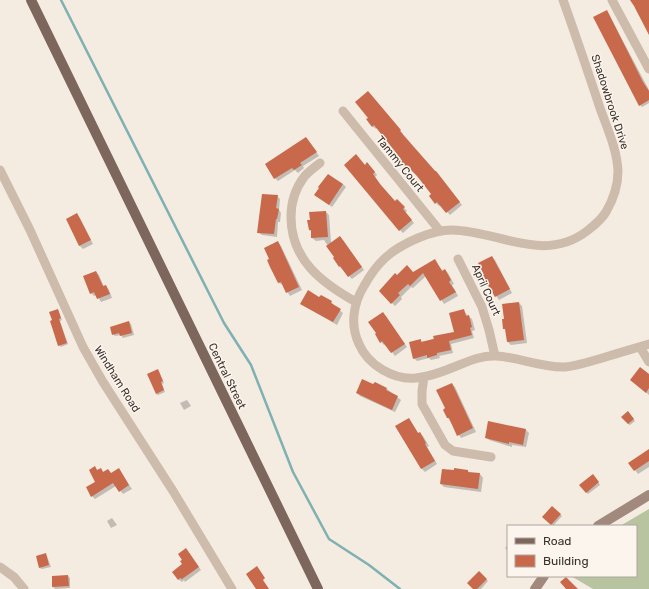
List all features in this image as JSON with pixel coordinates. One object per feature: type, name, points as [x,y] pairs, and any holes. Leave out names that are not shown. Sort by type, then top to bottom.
[{"type":"main road","name":"Central Street","points":[[31,0],[318,589]]},
{"type":"street","name":"Shadowbrook Drive","points":[[563,0],[615,152],[617,162],[618,182],[611,203],[601,220],[584,233],[569,241],[553,245],[537,246],[466,232],[440,231],[428,234],[412,241],[392,252],[374,270],[356,302],[354,315],[355,333],[362,350],[378,367],[392,374],[407,378],[424,377],[474,359],[495,356],[545,366],[567,367],[649,344]]},
{"type":"street","points":[[612,0],[649,69]]},
{"type":"street","name":"Tammy Court","points":[[342,112],[440,231]]},
{"type":"street","points":[[320,163],[304,177],[294,194],[291,223],[294,242],[304,260],[323,281],[338,292],[356,302]]},
{"type":"street","name":"Windham Road","points":[[0,170],[33,237],[83,347],[232,589]]},
{"type":"street","name":"April Court","points":[[458,259],[482,307],[495,356]]},
{"type":"street","points":[[640,347],[649,362]]},
{"type":"street","points":[[424,377],[422,404],[445,445],[453,451],[491,457]]},
{"type":"street","points":[[600,525],[649,495]]},
{"type":"street","points":[[0,567],[14,577],[24,589]]},
{"type":"street","points":[[535,589],[543,577]]},
{"type":"green space","points":[[649,509],[649,589],[593,589],[573,577],[637,577],[637,525],[622,525]]},
{"type":"building","points":[[630,0],[649,0],[649,35],[634,6]]},
{"type":"building","points":[[607,10],[649,91],[649,100],[639,106],[593,17]]},
{"type":"building","points":[[368,91],[401,130],[400,131],[436,171],[460,202],[446,213],[437,202],[435,204],[429,196],[431,194],[417,176],[399,160],[401,159],[374,125],[372,127],[366,119],[368,118],[355,102]]},
{"type":"building","points":[[306,137],[317,152],[300,163],[302,165],[294,170],[292,168],[274,179],[265,164]]},
{"type":"building","points":[[356,154],[365,165],[367,162],[375,172],[373,174],[380,184],[395,201],[397,199],[405,207],[403,209],[412,220],[399,231],[344,165]]},
{"type":"building","points":[[328,174],[343,184],[329,205],[314,195]]},
{"type":"building","points":[[262,194],[278,195],[276,208],[279,209],[274,234],[257,233]]},
{"type":"building","points":[[326,211],[328,237],[311,238],[311,230],[309,230],[307,220],[310,220],[309,212]]},
{"type":"building","points":[[77,213],[91,240],[79,246],[66,219]]},
{"type":"building","points":[[340,236],[362,267],[348,277],[340,266],[339,267],[326,246]]},
{"type":"building","points":[[278,241],[299,287],[286,293],[281,282],[278,283],[270,267],[267,260],[269,259],[264,248]]},
{"type":"building","points":[[492,256],[510,289],[495,297],[481,277],[484,275],[478,263]]},
{"type":"building","points":[[435,259],[442,271],[445,269],[451,280],[449,282],[456,292],[440,301],[423,273],[410,286],[408,284],[398,293],[400,295],[391,304],[379,291],[395,273],[397,275],[407,265],[413,272]]},
{"type":"building","points":[[96,271],[103,286],[106,285],[110,294],[97,299],[94,292],[90,294],[83,276]]},
{"type":"building","points":[[308,290],[319,297],[321,295],[332,301],[331,303],[341,309],[333,322],[300,304]]},
{"type":"building","points":[[519,302],[524,340],[507,342],[505,329],[503,329],[502,319],[504,319],[502,304]]},
{"type":"building","points":[[58,309],[61,318],[59,319],[67,343],[58,346],[50,321],[52,320],[49,312]]},
{"type":"building","points":[[464,309],[466,316],[469,315],[472,335],[449,341],[451,350],[437,353],[437,355],[427,358],[427,355],[413,359],[409,342],[421,339],[421,342],[434,339],[433,336],[454,332],[449,313]]},
{"type":"building","points":[[383,312],[405,344],[391,353],[382,341],[380,343],[375,334],[376,333],[368,322]]},
{"type":"building","points":[[129,321],[132,333],[120,336],[119,333],[112,335],[110,327]]},
{"type":"building","points":[[640,367],[649,374],[649,388],[646,393],[630,380]]},
{"type":"building","points":[[158,369],[163,381],[161,382],[164,390],[156,394],[147,374]]},
{"type":"building","points":[[362,379],[373,384],[375,382],[398,396],[392,410],[356,393]]},
{"type":"building","points":[[452,383],[473,428],[457,436],[449,418],[447,418],[443,410],[445,408],[436,390]]},
{"type":"building","points":[[628,411],[634,419],[628,424],[621,417]]},
{"type":"building","points":[[409,418],[418,433],[420,432],[435,461],[421,469],[395,426]]},
{"type":"building","points":[[488,421],[526,429],[523,445],[509,442],[509,444],[485,438]]},
{"type":"building","points":[[649,449],[649,461],[634,471],[628,463]]},
{"type":"building","points":[[95,466],[97,470],[101,468],[103,472],[108,469],[111,473],[119,468],[129,485],[119,492],[113,483],[91,497],[86,487],[95,482],[89,470]]},
{"type":"building","points":[[454,468],[468,470],[468,472],[480,473],[478,489],[440,484],[442,469],[454,470]]},
{"type":"building","points":[[593,474],[599,482],[586,493],[579,485]]},
{"type":"building","points":[[552,506],[561,514],[551,525],[542,517]]},
{"type":"building","points":[[186,548],[199,567],[182,579],[180,578],[178,580],[172,572],[182,564],[180,561],[182,560],[178,554]]},
{"type":"building","points":[[46,553],[49,565],[39,568],[36,556]]},
{"type":"building","points":[[257,566],[265,578],[263,580],[269,589],[256,589],[246,574]]},
{"type":"building","points":[[479,571],[487,579],[477,589],[473,589],[467,583]]},
{"type":"building","points":[[68,575],[69,586],[52,587],[52,576]]},
{"type":"building","points":[[566,577],[578,589],[566,589],[560,582]]},
{"type":"waterway","points":[[61,0],[224,323],[251,365],[293,472],[329,539],[369,565],[400,589]]}]
